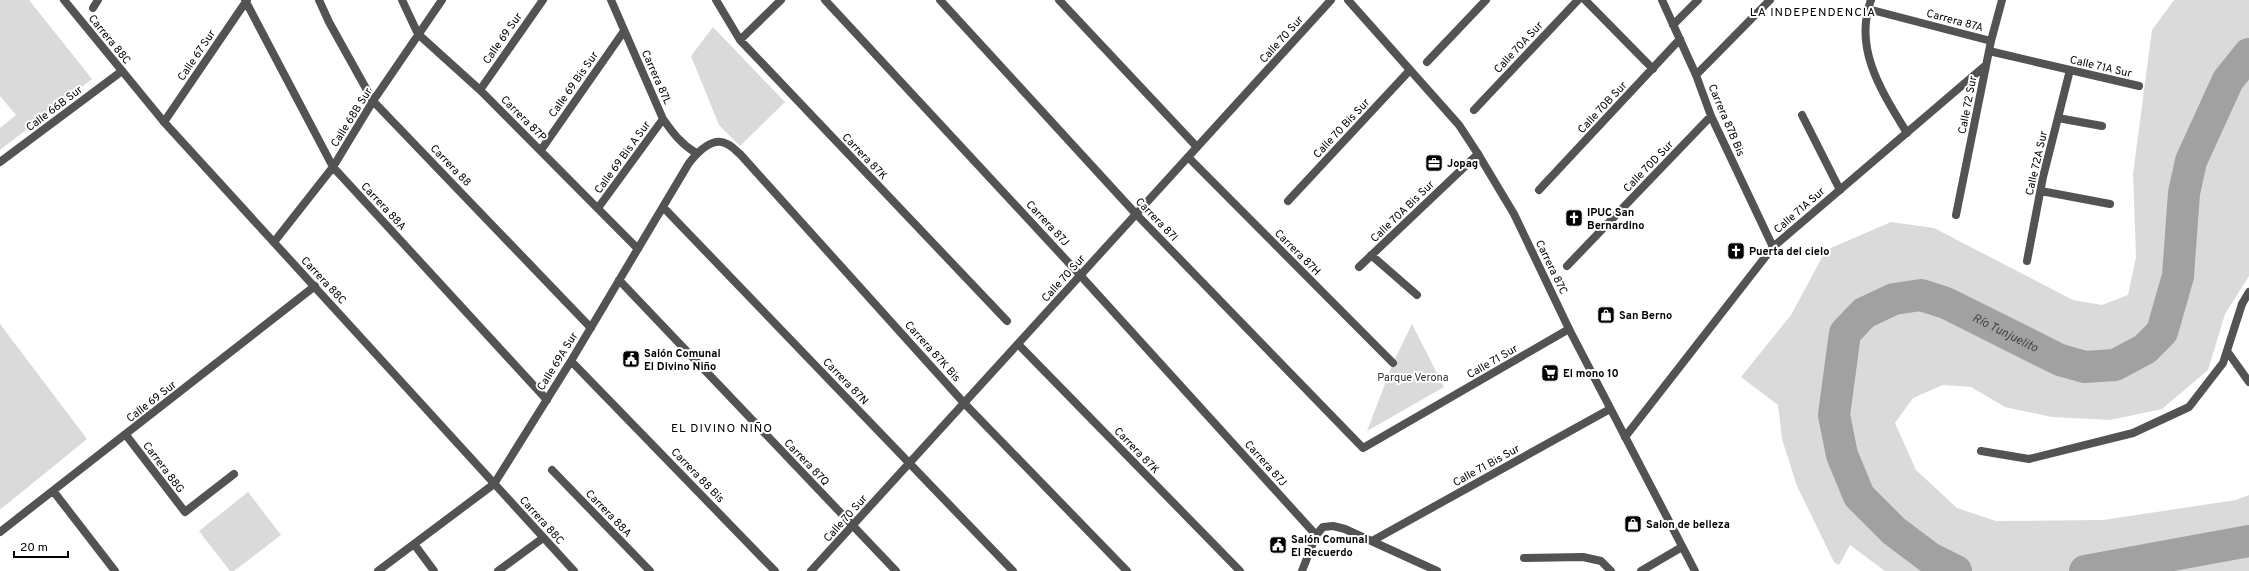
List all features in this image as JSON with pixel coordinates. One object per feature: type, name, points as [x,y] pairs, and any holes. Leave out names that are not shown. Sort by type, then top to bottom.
[{"type":"street","name":"Carrera 88C","points":[[64,0],[164,122],[574,571]]},
{"type":"street","points":[[93,8],[98,0]]},
{"type":"street","name":"Calle 67 Sur","points":[[164,122],[246,0]]},
{"type":"street","name":"Carrera 88A","points":[[246,0],[333,167],[547,400]]},
{"type":"street","name":"Carrera 88","points":[[319,0],[329,22],[373,100],[590,328]]},
{"type":"street","name":"Carrera 87P","points":[[402,0],[418,34],[480,90],[638,249]]},
{"type":"street","name":"Calle 68B Sur","points":[[274,242],[333,167],[373,100],[442,0]]},
{"type":"street","name":"Calle 69 Sur","points":[[480,90],[543,0]]},
{"type":"street","name":"Carrera 87L","points":[[610,0],[663,119],[674,135],[696,153]]},
{"type":"street","name":"Carrera 87K","points":[[716,0],[740,40],[1007,321]]},
{"type":"street","points":[[740,40],[781,0]]},
{"type":"street","name":"Carrera 87J","points":[[825,0],[1080,275],[1316,535]]},
{"type":"street","name":"Carrera 87I","points":[[940,0],[1136,214],[1364,448]]},
{"type":"street","points":[[1059,0],[1197,146]]},
{"type":"street","name":"Calle 70 Sur","points":[[811,571],[1331,0]]},
{"type":"street","name":"Carrera 87C","points":[[1348,0],[1459,125],[1478,154],[1514,214],[1569,329],[1695,571]]},
{"type":"street","points":[[1427,62],[1486,0]]},
{"type":"street","name":"Calle 70A Sur","points":[[1474,110],[1578,0]]},
{"type":"street","points":[[1585,0],[1653,69]]},
{"type":"street","name":"Carrera 87B Bis","points":[[1662,0],[1696,75],[1711,116],[1773,248]]},
{"type":"street","points":[[1673,25],[1698,0]]},
{"type":"street","points":[[1696,75],[1770,0]]},
{"type":"street","points":[[1871,0],[1864,31],[1867,54],[1873,74],[1907,133]]},
{"type":"street","name":"Calle 72 Sur","points":[[1956,215],[1989,50],[2002,0]]},
{"type":"street","name":"Carrera 87A","points":[[1868,9],[1991,41]]},
{"type":"street","name":"Calle 69 Bis Sur","points":[[541,150],[624,31]]},
{"type":"street","name":"Calle 70B Sur","points":[[1539,190],[1680,39]]},
{"type":"street","name":"Calle 71A Sur","points":[[1989,50],[2138,86]]},
{"type":"street","name":"Calle 71A Sur","points":[[1626,437],[1773,248],[1986,65]]},
{"type":"street","name":"Calle 70 Bis Sur","points":[[1288,201],[1410,70]]},
{"type":"street","name":"Calle 72A Sur","points":[[2027,261],[2041,191],[2070,70]]},
{"type":"street","name":"Calle 66B Sur","points":[[0,162],[122,71]]},
{"type":"street","points":[[1802,115],[1840,190]]},
{"type":"street","name":"Calle 70D Sur","points":[[1567,266],[1711,116]]},
{"type":"street","points":[[2058,118],[2102,126]]},
{"type":"street","name":"Calle 69 Bis A Sur","points":[[598,208],[663,119]]},
{"type":"street","name":"Calle 69A Sur","points":[[378,571],[494,484],[572,361],[590,328],[696,153],[714,142],[726,143]]},
{"type":"street","name":"Carrera 87K Bis","points":[[726,143],[740,154],[964,402],[1127,571]]},
{"type":"street","name":"Calle 70A Bis Sur","points":[[1359,267],[1478,154]]},
{"type":"street","name":"Carrera 87H","points":[[1188,156],[1393,363]]},
{"type":"street","points":[[2041,191],[2110,204]]},
{"type":"street","name":"Carrera 87N","points":[[663,207],[1013,571]]},
{"type":"street","points":[[1372,255],[1416,295]]},
{"type":"street","name":"Carrera 87Q","points":[[619,280],[896,571]]},
{"type":"street","name":"Calle 69 Sur","points":[[0,532],[54,492],[315,286]]},
{"type":"street","points":[[1981,451],[2029,459],[2133,434],[2189,407],[2223,363],[2247,298]]},
{"type":"street","name":"Calle 71 Sur","points":[[1364,448],[1569,329]]},
{"type":"street","name":"Carrera 87K","points":[[1018,344],[1240,571]]},
{"type":"street","points":[[2227,351],[2249,382]]},
{"type":"street","name":"Carrera 88 Bis","points":[[572,361],[776,571]]},
{"type":"street","name":"Calle 71 Bis Sur","points":[[1372,541],[1610,409]]},
{"type":"street","name":"Carrera 88G","points":[[126,435],[185,512],[234,474]]},
{"type":"street","name":"Carrera 88A","points":[[552,470],[650,571]]},
{"type":"street","points":[[54,492],[115,571]]},
{"type":"street","points":[[1302,571],[1316,535],[1323,527],[1333,526],[1345,529],[1372,541],[1426,569],[1437,571]]},
{"type":"street","points":[[498,571],[543,538]]},
{"type":"street","points":[[414,544],[434,571]]},
{"type":"street","points":[[1641,571],[1682,547]]},
{"type":"street","points":[[1524,558],[1583,557],[1601,561],[1611,571]]},
{"type":"green space","points":[[0,0],[29,0],[92,79],[0,150],[0,128],[16,115],[0,96]]},
{"type":"green space","points":[[2174,0],[2249,0],[2249,276],[2225,314],[2208,370],[2162,409],[2110,420],[2052,417],[2005,407],[1971,387],[1943,385],[1913,398],[1895,423],[1916,470],[1957,508],[1996,521],[2103,520],[2236,500],[2249,495],[2249,571],[1885,571],[1850,545],[1839,565],[1834,562],[1797,486],[1782,439],[1778,405],[1741,377],[1791,315],[1826,250],[1891,222],[1934,228],[2073,300],[2102,305],[2128,295],[2136,257],[2133,174],[2152,30]]},
{"type":"green space","points":[[713,27],[785,102],[740,146],[719,125],[691,56]]},
{"type":"green space","points":[[0,324],[87,439],[1,509],[0,508]]},
{"type":"green space","name":"Parque Verona","points":[[1412,324],[1444,387],[1367,431],[1393,363]]},
{"type":"green space","points":[[248,492],[281,535],[234,571],[230,571],[199,531]]},
{"type":"waterway","name":"Río Tunjuelito","points":[[1956,571],[1930,558],[1894,531],[1859,496],[1842,455],[1834,415],[1845,333],[1864,313],[1894,299],[1921,295],[1946,303],[2060,360],[2085,367],[2115,365],[2145,349],[2162,332],[2178,276],[2184,193],[2191,161],[2228,80],[2249,54]]},
{"type":"waterway","name":"Río Tunjuelito","points":[[2085,571],[2249,541]]},
{"type":"place","name":"Jopag","points":[[1434,163]]},
{"type":"place","name":"IPUC San Bernardino","points":[[1574,218]]},
{"type":"place","name":"Puerta del cielo","points":[[1736,251]]},
{"type":"place","name":"San Berno","points":[[1606,315]]},
{"type":"place","name":"Salón Comunal El Divino Niño","points":[[631,359]]},
{"type":"place","name":"El mono 10","points":[[1550,373]]},
{"type":"place","name":"Salon de belleza","points":[[1633,524]]},
{"type":"place","name":"Salón Comunal El Recuerdo","points":[[1278,545]]},
{"type":"district","name":"LA INDEPENDENCIA","points":[[1813,12]]},
{"type":"district","name":"EL DIVINO NIÑO","points":[[722,428]]}]
